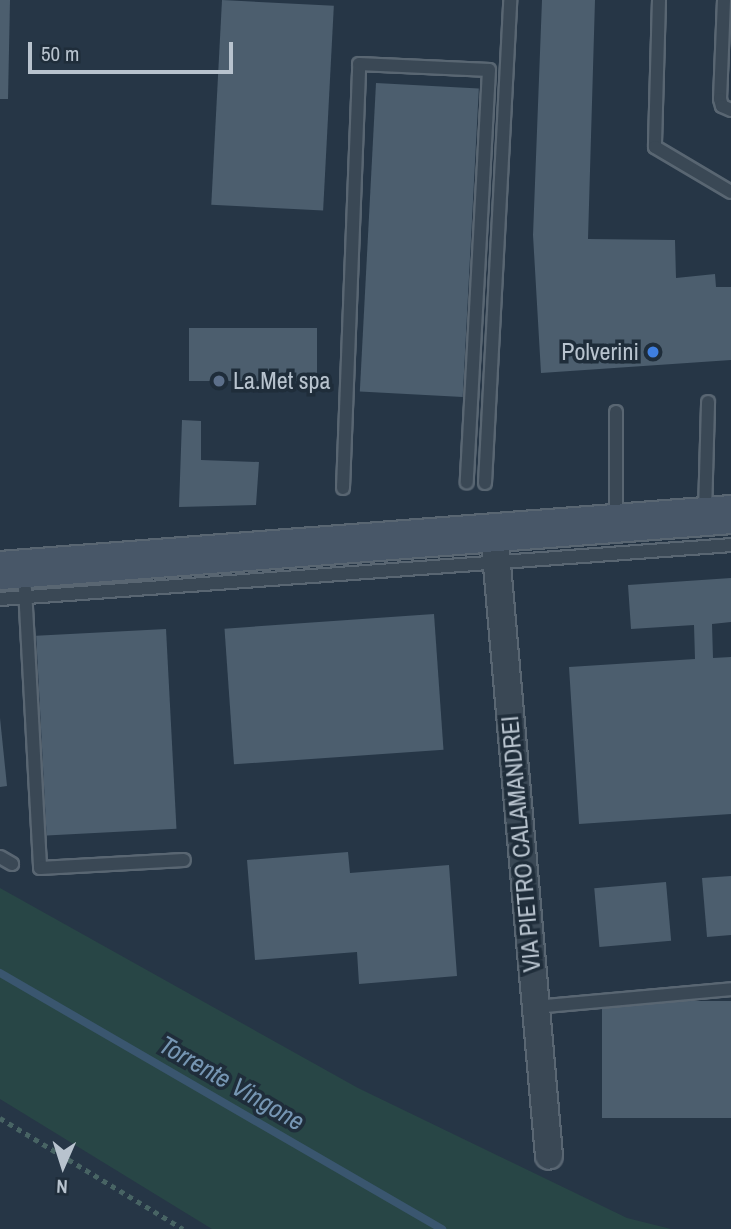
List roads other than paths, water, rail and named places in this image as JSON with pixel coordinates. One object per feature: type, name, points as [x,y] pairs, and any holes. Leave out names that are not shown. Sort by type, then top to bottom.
[{"type":"main road","points":[[16,578],[495,547],[616,522],[718,515]]},
{"type":"street","name":"VIA PIETRO CALAMANDREI","points":[[495,547],[549,1156]]},
{"type":"lane","points":[[485,483],[510,0]]},
{"type":"lane","points":[[659,0],[655,147],[731,192]]},
{"type":"lane","points":[[724,0],[720,99],[722,106],[731,110]]},
{"type":"lane","points":[[343,488],[359,64],[489,70],[467,482]]},
{"type":"lane","points":[[708,402],[718,515]]},
{"type":"lane","points":[[616,412],[616,522]]},
{"type":"lane","points":[[495,547],[731,545]]},
{"type":"lane","points":[[0,599],[16,578]]},
{"type":"lane","points":[[16,578],[40,868],[184,860]]},
{"type":"lane","points":[[0,857],[12,864]]},
{"type":"lane","points":[[535,1007],[731,989]]},
{"type":"waterway","name":"Torrente Vingone","points":[[0,973],[442,1229]]},
{"type":"place","name":"Polverini","points":[[653,352]]},
{"type":"place","name":"La.Met spa","points":[[219,381]]}]
